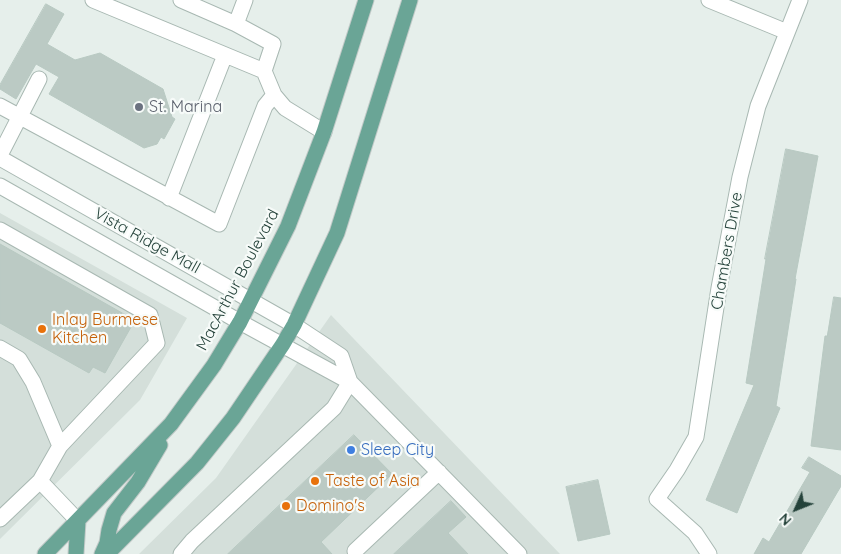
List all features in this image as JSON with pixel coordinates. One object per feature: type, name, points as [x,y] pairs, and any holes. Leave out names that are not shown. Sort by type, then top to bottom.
[{"type":"main road","name":"MacArthur Boulevard","points":[[45,554],[172,424],[214,365],[240,322],[288,226],[324,132],[366,0]]},
{"type":"main road","points":[[107,554],[197,463],[233,418],[294,325],[337,233],[410,0]]},
{"type":"main road","points":[[102,554],[114,513],[138,482],[172,424]]},
{"type":"main road","points":[[76,554],[78,521]]},
{"type":"street","points":[[94,0],[264,72]]},
{"type":"street","points":[[236,24],[245,0]]},
{"type":"street","points":[[709,0],[787,32]]},
{"type":"street","name":"Chambers Drive","points":[[709,554],[695,533],[657,499],[696,437],[740,177],[758,106],[800,0]]},
{"type":"street","points":[[184,1],[236,24],[273,44],[264,72],[274,95],[285,108],[324,132]]},
{"type":"street","points":[[169,198],[225,55]]},
{"type":"street","points":[[0,157],[38,79]]},
{"type":"street","points":[[0,106],[19,118],[219,224],[265,106],[274,95]]},
{"type":"street","name":"Vista Ridge Mall","points":[[0,157],[294,325],[341,356],[350,382]]},
{"type":"street","name":"Vista Ridge Mall","points":[[0,186],[350,382]]},
{"type":"street","points":[[0,230],[150,315],[157,343],[60,446],[40,480],[0,519]]},
{"type":"street","points":[[0,348],[19,359],[33,382],[60,446]]},
{"type":"street","points":[[181,554],[192,540],[334,408],[350,382],[519,554]]},
{"type":"street","points":[[355,551],[439,472]]},
{"type":"street","points":[[40,480],[78,521]]},
{"type":"shaded area","points":[[0,213],[187,318],[140,400],[0,539]]},
{"type":"shaded area","points":[[331,315],[560,554],[139,554],[216,478]]},
{"type":"building","points":[[46,4],[64,14],[47,44],[75,60],[100,53],[163,89],[172,117],[175,119],[164,139],[161,137],[157,144],[144,148],[49,94],[59,77],[36,64],[16,99],[0,89],[0,85]]},
{"type":"building","points":[[786,149],[818,156],[795,279],[776,406],[780,408],[737,513],[706,500],[754,385],[746,383],[765,259]]},
{"type":"building","points":[[0,244],[131,318],[127,324],[131,327],[105,373],[93,367],[89,373],[0,323]]},
{"type":"building","points":[[834,297],[841,298],[841,450],[811,446],[825,336],[827,336]]},
{"type":"building","points":[[354,435],[392,474],[321,542],[332,554],[228,554]]},
{"type":"building","points":[[809,457],[841,476],[841,486],[801,554],[754,554],[763,538],[769,542],[810,472],[802,468]]},
{"type":"building","points":[[598,480],[610,534],[578,541],[566,487]]},
{"type":"building","points":[[451,501],[466,517],[448,533],[468,554],[394,554]]},
{"type":"place","name":"St. Marina","points":[[139,107]]},
{"type":"place","name":"Inlay Burmese Kitchen","points":[[42,329]]},
{"type":"place","name":"Sleep City","points":[[351,450]]},
{"type":"place","name":"Taste of Asia","points":[[315,481]]},
{"type":"place","name":"Domino's","points":[[286,506]]}]
